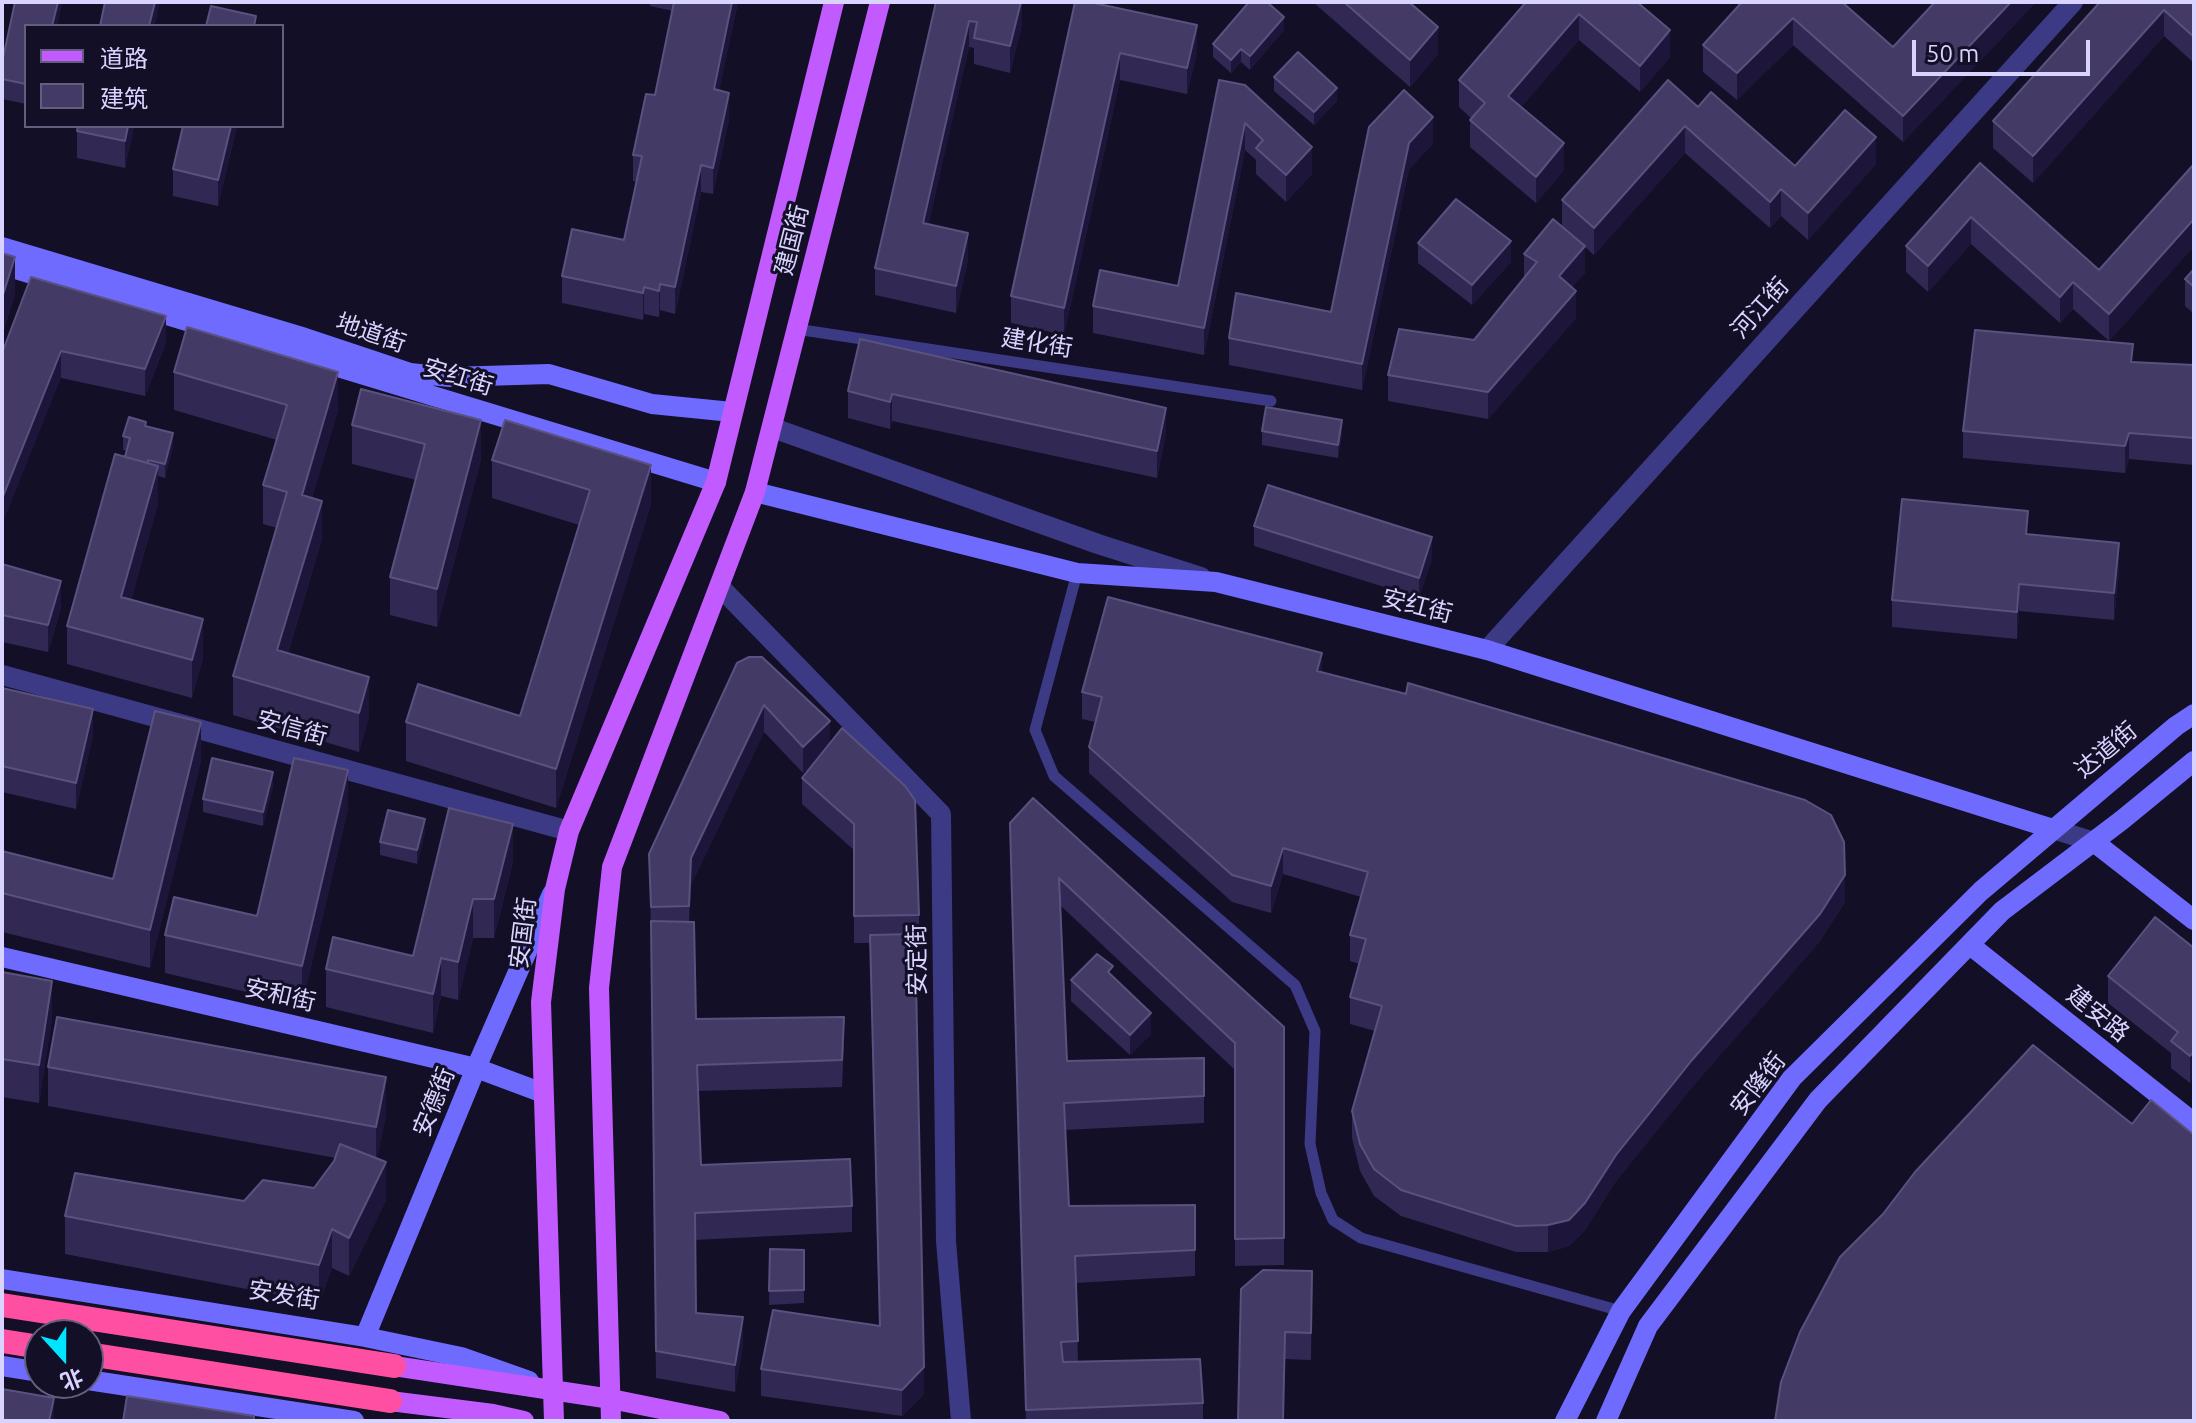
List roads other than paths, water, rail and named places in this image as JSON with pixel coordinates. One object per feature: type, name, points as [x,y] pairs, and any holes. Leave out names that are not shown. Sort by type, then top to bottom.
[{"type":"highway","name":"安发街","points":[[2,1305],[394,1366]]},
{"type":"highway","points":[[2,1341],[24,1344]]},
{"type":"highway","points":[[104,1356],[390,1401]]},
{"type":"main road","name":"建国街","points":[[716,482],[834,2]]},
{"type":"main road","name":"建国街","points":[[755,492],[880,2]]},
{"type":"main road","name":"地道街","points":[[2,247],[299,336],[410,373],[450,377],[549,374],[652,404],[732,412]]},
{"type":"main road","name":"安红街","points":[[2,265],[716,482]]},
{"type":"main road","name":"安国街","points":[[554,1421],[541,1002],[555,889],[569,831],[716,482]]},
{"type":"main road","name":"安红街","points":[[755,492],[1077,573],[1216,582],[1487,650],[2053,829]]},
{"type":"main road","points":[[611,1421],[599,988],[612,867],[755,492]]},
{"type":"main road","name":"达道街","points":[[2053,829],[2194,714]]},
{"type":"main road","points":[[1606,1421],[1648,1326],[1818,1100],[2002,911],[2194,761]]},
{"type":"main road","name":"安隆街","points":[[1565,1421],[1621,1311],[1792,1078],[1981,891],[2053,829]]},
{"type":"main road","points":[[2094,842],[2194,920]]},
{"type":"main road","name":"安德街","points":[[365,1337],[476,1068],[555,889]]},
{"type":"main road","name":"建安路","points":[[1970,945],[2191,1115]]},
{"type":"main road","name":"安和街","points":[[2,957],[476,1068],[543,1093]]},
{"type":"main road","name":"安发街","points":[[2,1279],[365,1337],[461,1357],[552,1390]]},
{"type":"main road","points":[[2,1366],[24,1369]]},
{"type":"main road","name":"安发街","points":[[394,1366],[611,1399],[720,1421]]},
{"type":"main road","points":[[104,1383],[343,1420]]},
{"type":"main road","points":[[390,1401],[524,1421]]},
{"type":"street","name":"河江街","points":[[1487,650],[2073,2]]},
{"type":"street","points":[[773,428],[1098,544],[1216,582]]},
{"type":"street","name":"安定街","points":[[720,587],[941,814],[946,1241],[961,1421]]},
{"type":"street","name":"安信街","points":[[2,675],[569,831]]},
{"type":"street","points":[[2053,829],[2094,842]]},
{"type":"lane","name":"建化街","points":[[796,329],[1271,401]]},
{"type":"lane","points":[[1077,573],[1035,730],[1054,776],[1295,985],[1315,1031],[1310,1144],[1321,1193],[1333,1220],[1361,1238],[1621,1311]]}]
